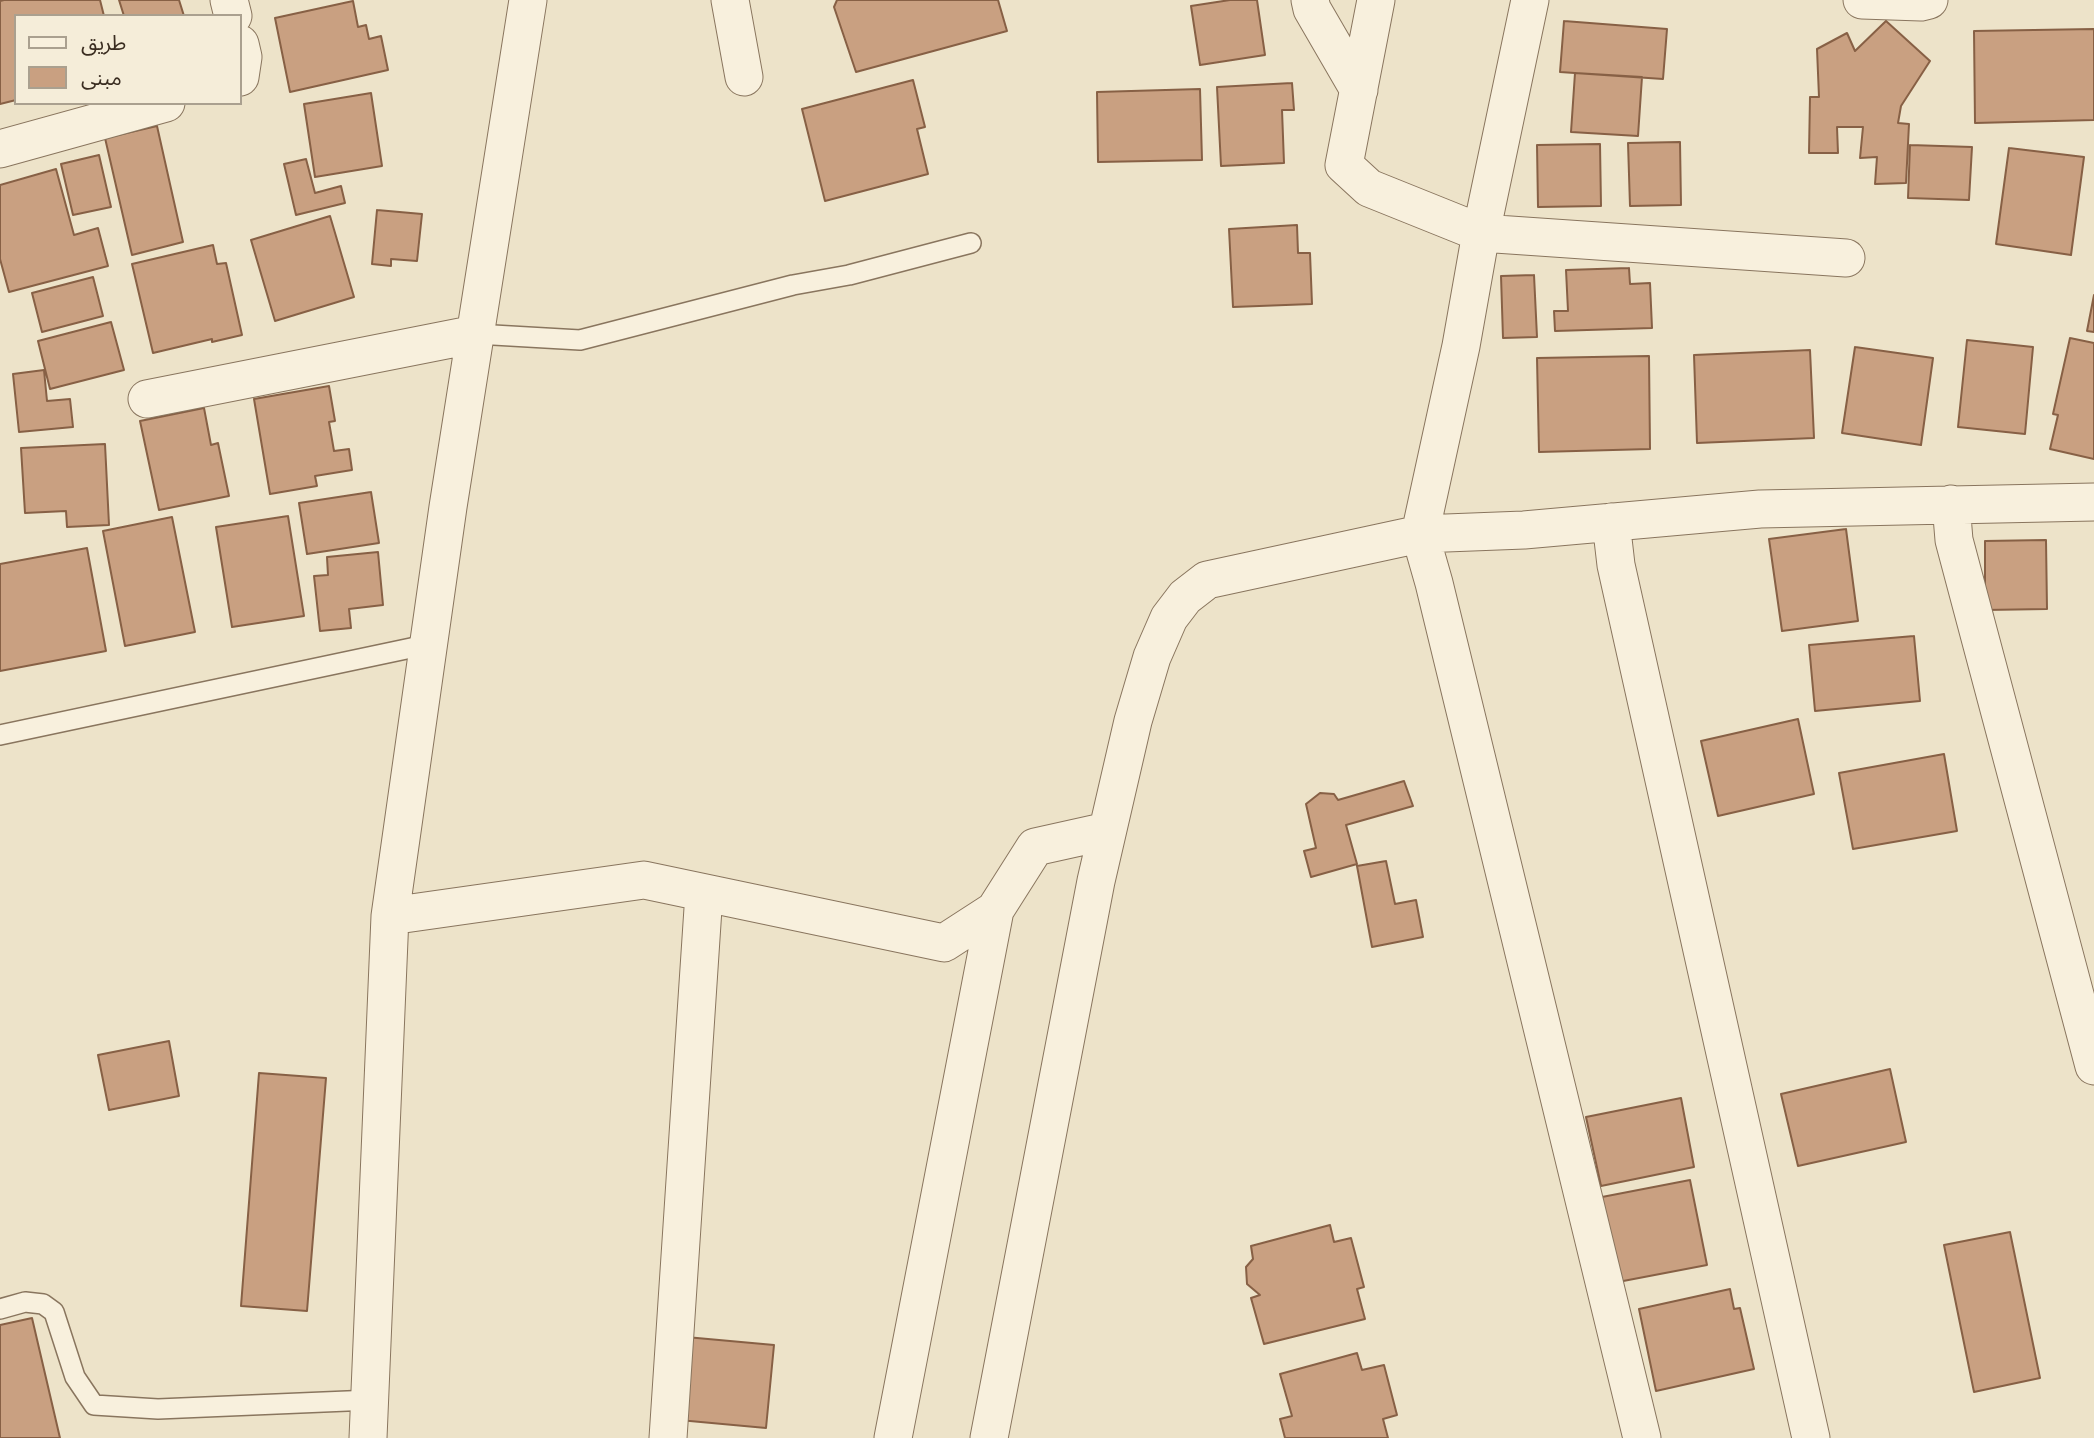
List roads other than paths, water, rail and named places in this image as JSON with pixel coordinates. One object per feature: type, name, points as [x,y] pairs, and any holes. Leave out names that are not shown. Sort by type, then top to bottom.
[{"type":"street","points":[[368,1438],[390,916],[448,507],[528,0]]},
{"type":"street","points":[[730,0],[744,77]]},
{"type":"street","points":[[1310,0],[1312,9],[1359,90]]},
{"type":"street","points":[[1376,0],[1344,165],[1369,188],[1481,233],[1846,258]]},
{"type":"street","points":[[1530,0],[1481,233],[1461,346],[1420,534],[1441,610],[1642,1438]]},
{"type":"street","points":[[1862,0],[1929,0]]},
{"type":"street","points":[[0,149],[159,105]]},
{"type":"street","points":[[147,399],[476,334]]},
{"type":"street","points":[[989,1438],[1107,831],[1133,721],[1152,657],[1169,618],[1185,597],[1207,580],[1420,534],[1524,530],[1760,509],[2094,502]]},
{"type":"street","points":[[1951,504],[1954,540],[2094,1066]]},
{"type":"street","points":[[1611,522],[1616,565],[1811,1438]]},
{"type":"street","points":[[894,1438],[995,910],[1035,846],[1107,831]]},
{"type":"street","points":[[390,916],[644,880],[944,943],[995,910]]},
{"type":"street","points":[[668,1438],[704,893]]},
{"type":"lane","points":[[476,334],[580,340],[971,243]]},
{"type":"lane","points":[[0,735],[430,644]]},
{"type":"lane","points":[[0,1309],[25,1302],[43,1304],[54,1312],[75,1377],[94,1405],[158,1409],[371,1400]]}]
